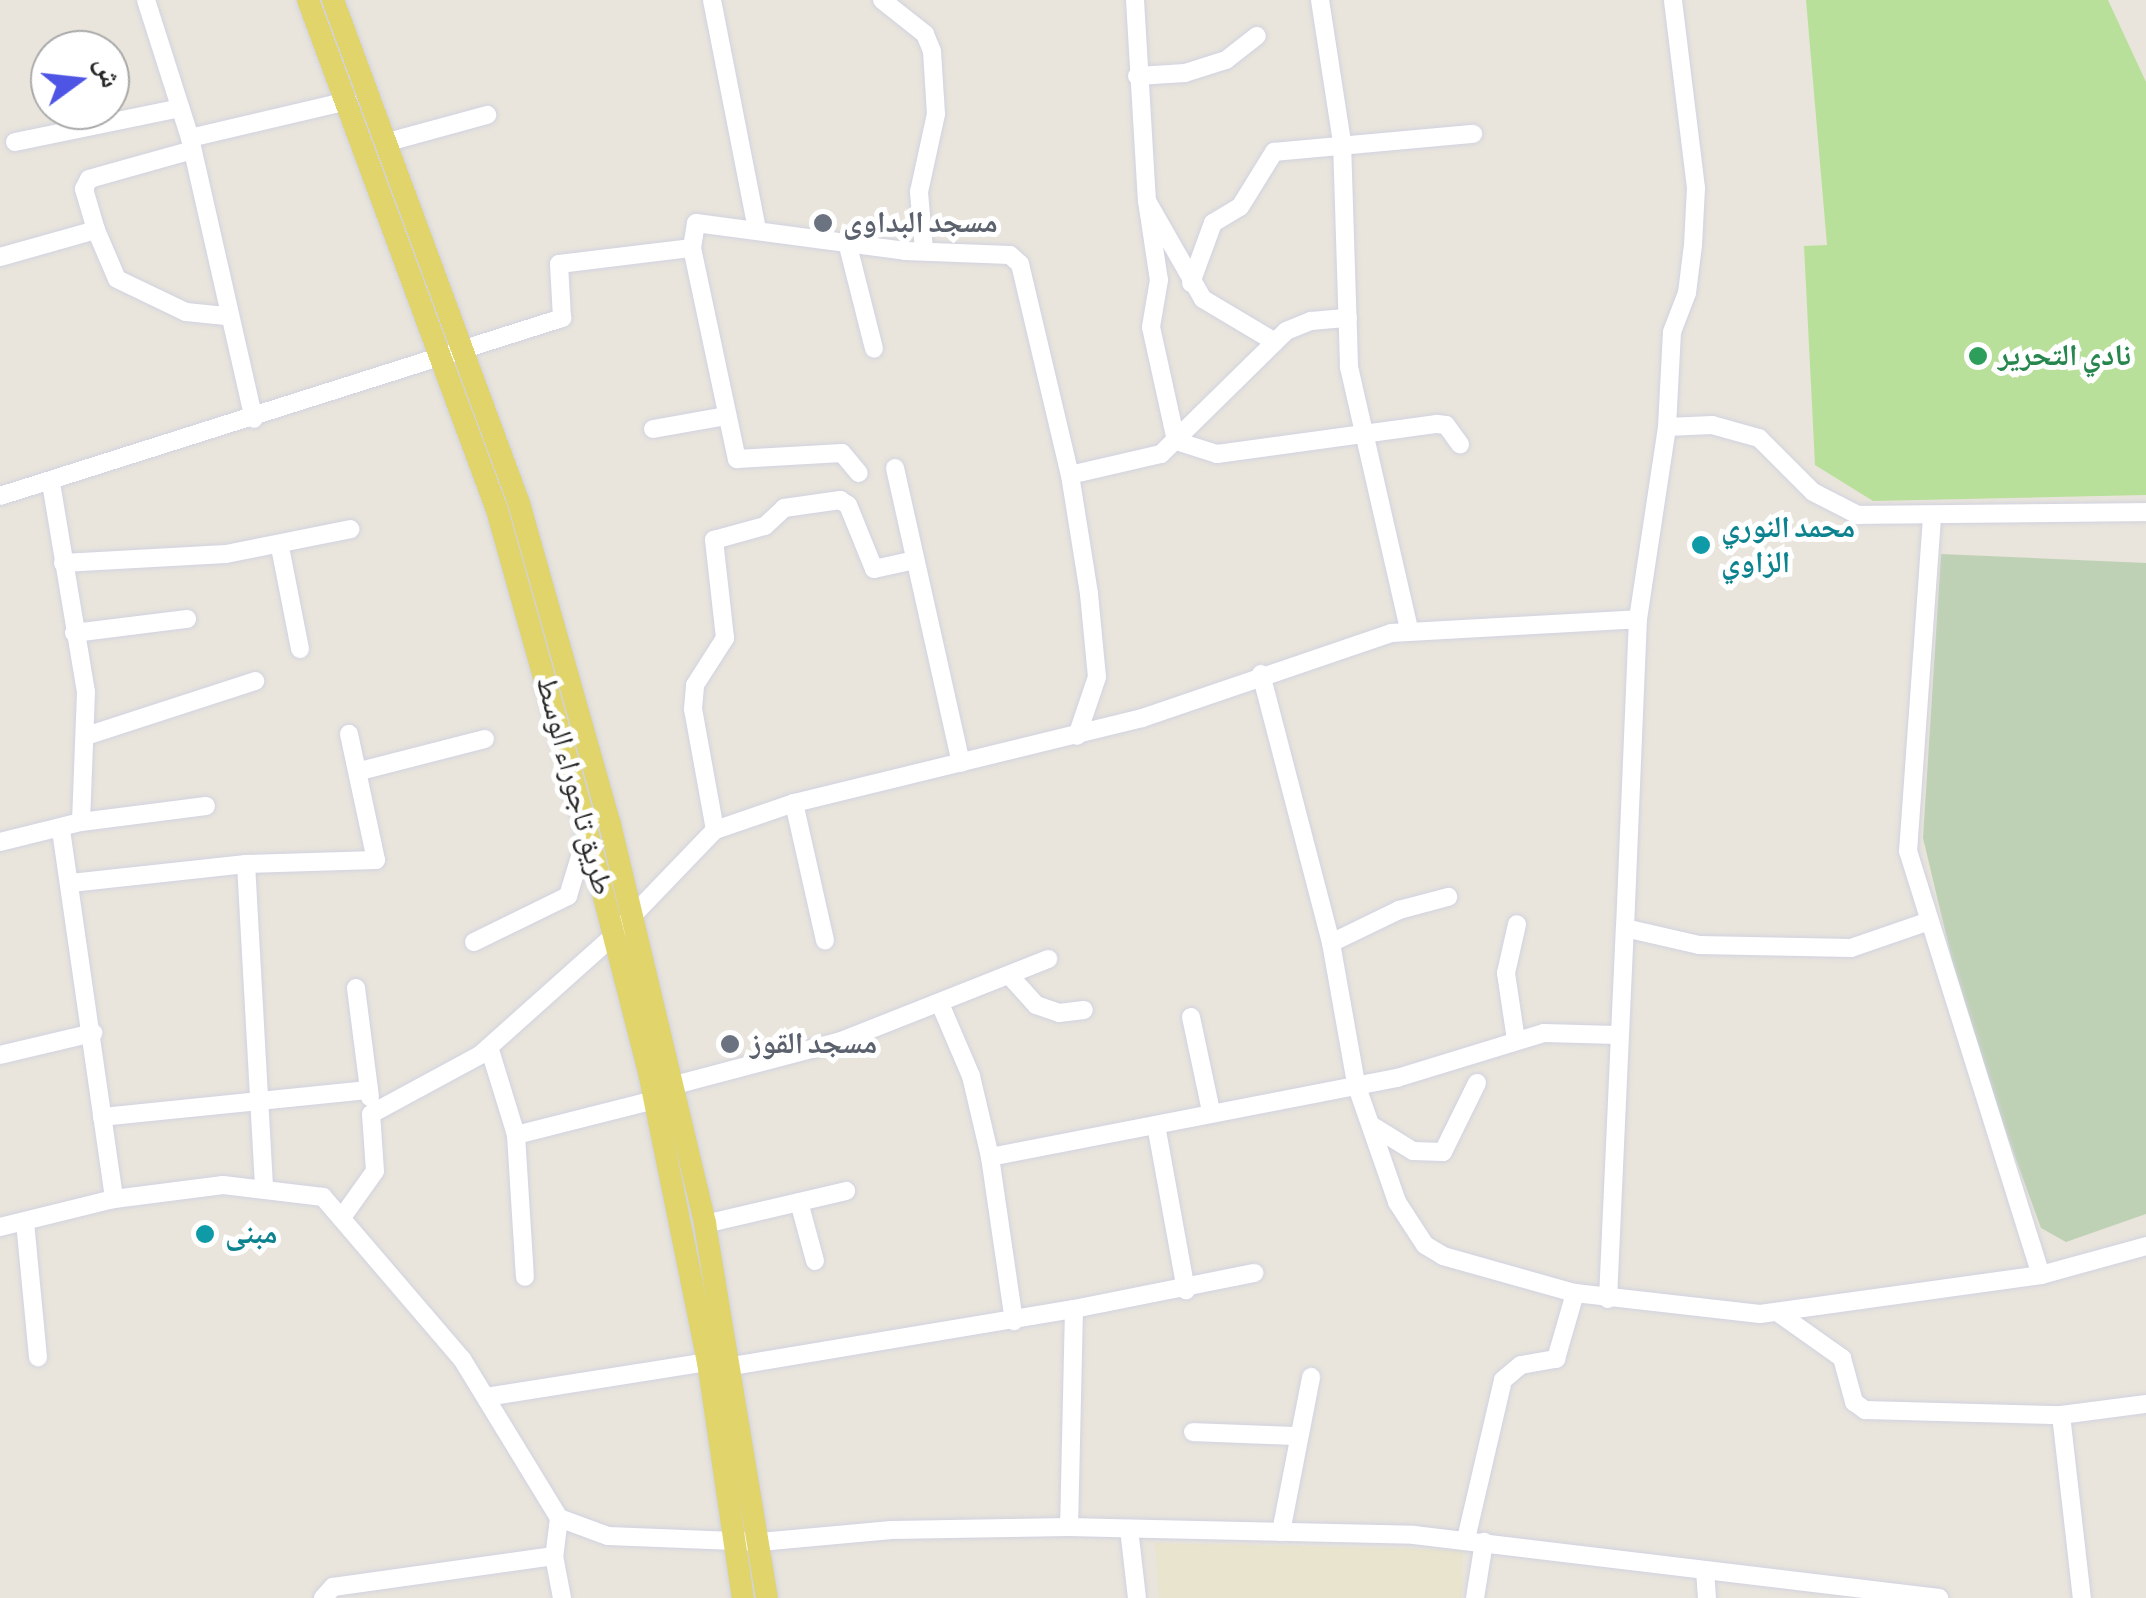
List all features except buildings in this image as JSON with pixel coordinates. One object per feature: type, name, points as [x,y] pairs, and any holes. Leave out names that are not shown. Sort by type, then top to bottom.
[{"type":"main road","name":"طريق تاجوراء الوسط","points":[[308,0],[454,352],[588,832],[654,1100],[748,1542],[742,1598]]},
{"type":"main road","points":[[333,0],[388,142],[454,352],[519,503],[632,915],[705,1224],[733,1366],[748,1542],[767,1598]]},
{"type":"street","points":[[146,0],[191,144],[226,316],[254,420]]},
{"type":"street","points":[[712,0],[757,229]]},
{"type":"street","points":[[882,0],[925,34],[932,50],[936,114],[920,179],[924,250]]},
{"type":"street","points":[[1135,0],[1147,201],[1159,280],[1151,327],[1176,441]]},
{"type":"street","points":[[1320,0],[1342,142],[1349,367],[1368,432],[1410,629]]},
{"type":"street","points":[[1608,1299],[1638,619],[1667,427],[1672,332],[1687,292],[1696,188],[1673,0]]},
{"type":"street","points":[[1137,76],[1185,73],[1226,60],[1257,36]]},
{"type":"street","points":[[226,316],[186,312],[117,278],[96,230],[84,189],[89,179],[191,144],[348,102]]},
{"type":"street","points":[[14,142],[181,108]]},
{"type":"street","points":[[388,142],[487,115]]},
{"type":"street","points":[[1191,283],[1212,223],[1240,207],[1274,152],[1342,142],[1473,134]]},
{"type":"street","points":[[1147,201],[1203,299],[1275,342]]},
{"type":"street","points":[[858,474],[842,452],[740,462],[692,248],[696,224],[1018,259],[1070,475],[1096,678],[1076,736]]},
{"type":"street","points":[[0,257],[96,230]]},
{"type":"street","points":[[847,242],[874,349]]},
{"type":"street","points":[[0,496],[254,420],[562,318],[559,264],[692,248]]},
{"type":"street","points":[[1070,475],[1148,461],[1176,441],[1275,342],[1299,324],[1348,318]]},
{"type":"street","points":[[654,428],[727,416]]},
{"type":"street","points":[[1176,441],[1217,454],[1446,425],[1460,444]]},
{"type":"street","points":[[1667,427],[1712,425],[1759,438],[1813,492],[1858,515],[2146,512]]},
{"type":"street","points":[[895,468],[961,762]]},
{"type":"street","points":[[51,483],[86,692],[80,822]]},
{"type":"street","points":[[715,830],[693,709],[695,685],[725,638],[714,540],[765,526],[784,508],[840,500],[874,568],[915,560]]},
{"type":"street","points":[[1932,517],[1907,812],[1908,852],[1926,922],[2041,1275]]},
{"type":"street","points":[[62,562],[280,547],[352,529]]},
{"type":"street","points":[[280,547],[300,649]]},
{"type":"street","points":[[74,634],[187,619]]},
{"type":"street","points":[[371,1114],[458,1071],[489,1047],[613,936],[715,830],[794,803],[1076,736],[1410,629],[1638,619]]},
{"type":"street","points":[[1260,674],[1331,943],[1356,1084],[1374,1127],[1396,1202],[1425,1245],[1443,1256],[1575,1293],[1714,1313],[1777,1312],[2041,1275],[2146,1246]]},
{"type":"street","points":[[86,736],[255,682]]},
{"type":"street","points":[[72,883],[246,864],[378,859],[350,734]]},
{"type":"street","points":[[360,771],[485,739]]},
{"type":"street","points":[[794,803],[825,941]]},
{"type":"street","points":[[0,842],[61,830],[80,822],[206,806]]},
{"type":"street","points":[[61,830],[72,883],[114,1200]]},
{"type":"street","points":[[474,942],[568,896],[588,832]]},
{"type":"street","points":[[246,864],[264,1186]]},
{"type":"street","points":[[1331,943],[1400,910],[1448,897]]},
{"type":"street","points":[[1625,928],[1699,945],[1851,948],[1926,922]]},
{"type":"street","points":[[1516,1040],[1506,973],[1518,924]]},
{"type":"street","points":[[674,1085],[841,1042],[941,1006],[1048,959]]},
{"type":"street","points":[[1010,976],[1036,1005],[1059,1013],[1084,1010]]},
{"type":"street","points":[[343,1216],[375,1171],[356,988]]},
{"type":"street","points":[[941,1006],[970,1076],[990,1158],[1014,1321]]},
{"type":"street","points":[[1192,1018],[1211,1110]]},
{"type":"street","points":[[0,1054],[93,1033]]},
{"type":"street","points":[[990,1158],[1211,1110],[1356,1084],[1544,1033],[1617,1035]]},
{"type":"street","points":[[489,1047],[516,1135],[525,1277]]},
{"type":"street","points":[[1374,1127],[1413,1150],[1443,1152],[1477,1083]]},
{"type":"street","points":[[102,1116],[369,1090]]},
{"type":"street","points":[[516,1135],[654,1100]]},
{"type":"street","points":[[1156,1125],[1186,1290]]},
{"type":"street","points":[[0,1227],[114,1200],[224,1185],[264,1186],[323,1197],[343,1216],[486,1397],[559,1518],[554,1556],[562,1598]]},
{"type":"street","points":[[705,1224],[846,1192]]},
{"type":"street","points":[[798,1202],[815,1261]]},
{"type":"street","points":[[25,1222],[38,1358]]},
{"type":"street","points":[[733,1366],[1014,1321],[1186,1290],[1254,1273]]},
{"type":"street","points":[[1474,1598],[1475,1540],[1504,1380],[1521,1364],[1556,1358],[1575,1293]]},
{"type":"street","points":[[1069,1527],[1074,1309]]},
{"type":"street","points":[[1777,1312],[1842,1358],[1860,1408],[2061,1415],[2146,1404]]},
{"type":"street","points":[[486,1397],[708,1362]]},
{"type":"street","points":[[1281,1532],[1311,1376]]},
{"type":"street","points":[[2061,1415],[2082,1598]]},
{"type":"street","points":[[1193,1432],[1300,1436]]},
{"type":"street","points":[[559,1518],[628,1539],[748,1542],[891,1530],[1069,1527],[1475,1540],[1872,1594],[1939,1598]]},
{"type":"street","points":[[1129,1529],[1137,1598]]},
{"type":"street","points":[[324,1598],[334,1588],[554,1556]]},
{"type":"street","points":[[1705,1570],[1707,1598]]},
{"type":"shaded area","points":[[1155,1543],[1463,1550],[1462,1598],[1159,1598]]},
{"type":"green space","name":"نادي التحرير","points":[[1806,0],[2108,0],[2146,82],[2146,495],[1873,501],[1815,465],[1804,246],[1827,245]]},
{"type":"green space","points":[[1941,554],[2146,563],[2146,1214],[2066,1242],[2041,1228],[1969,1031],[1923,838]]},
{"type":"place","name":"مسجد البداوى","points":[[823,223]]},
{"type":"place","name":"نادي التحرير","points":[[1978,356]]},
{"type":"place","name":"محمد النوري الزاوي","points":[[1701,545]]},
{"type":"place","name":"مسجد القوز","points":[[730,1044]]},
{"type":"place","name":"مبنى","points":[[205,1234]]}]
